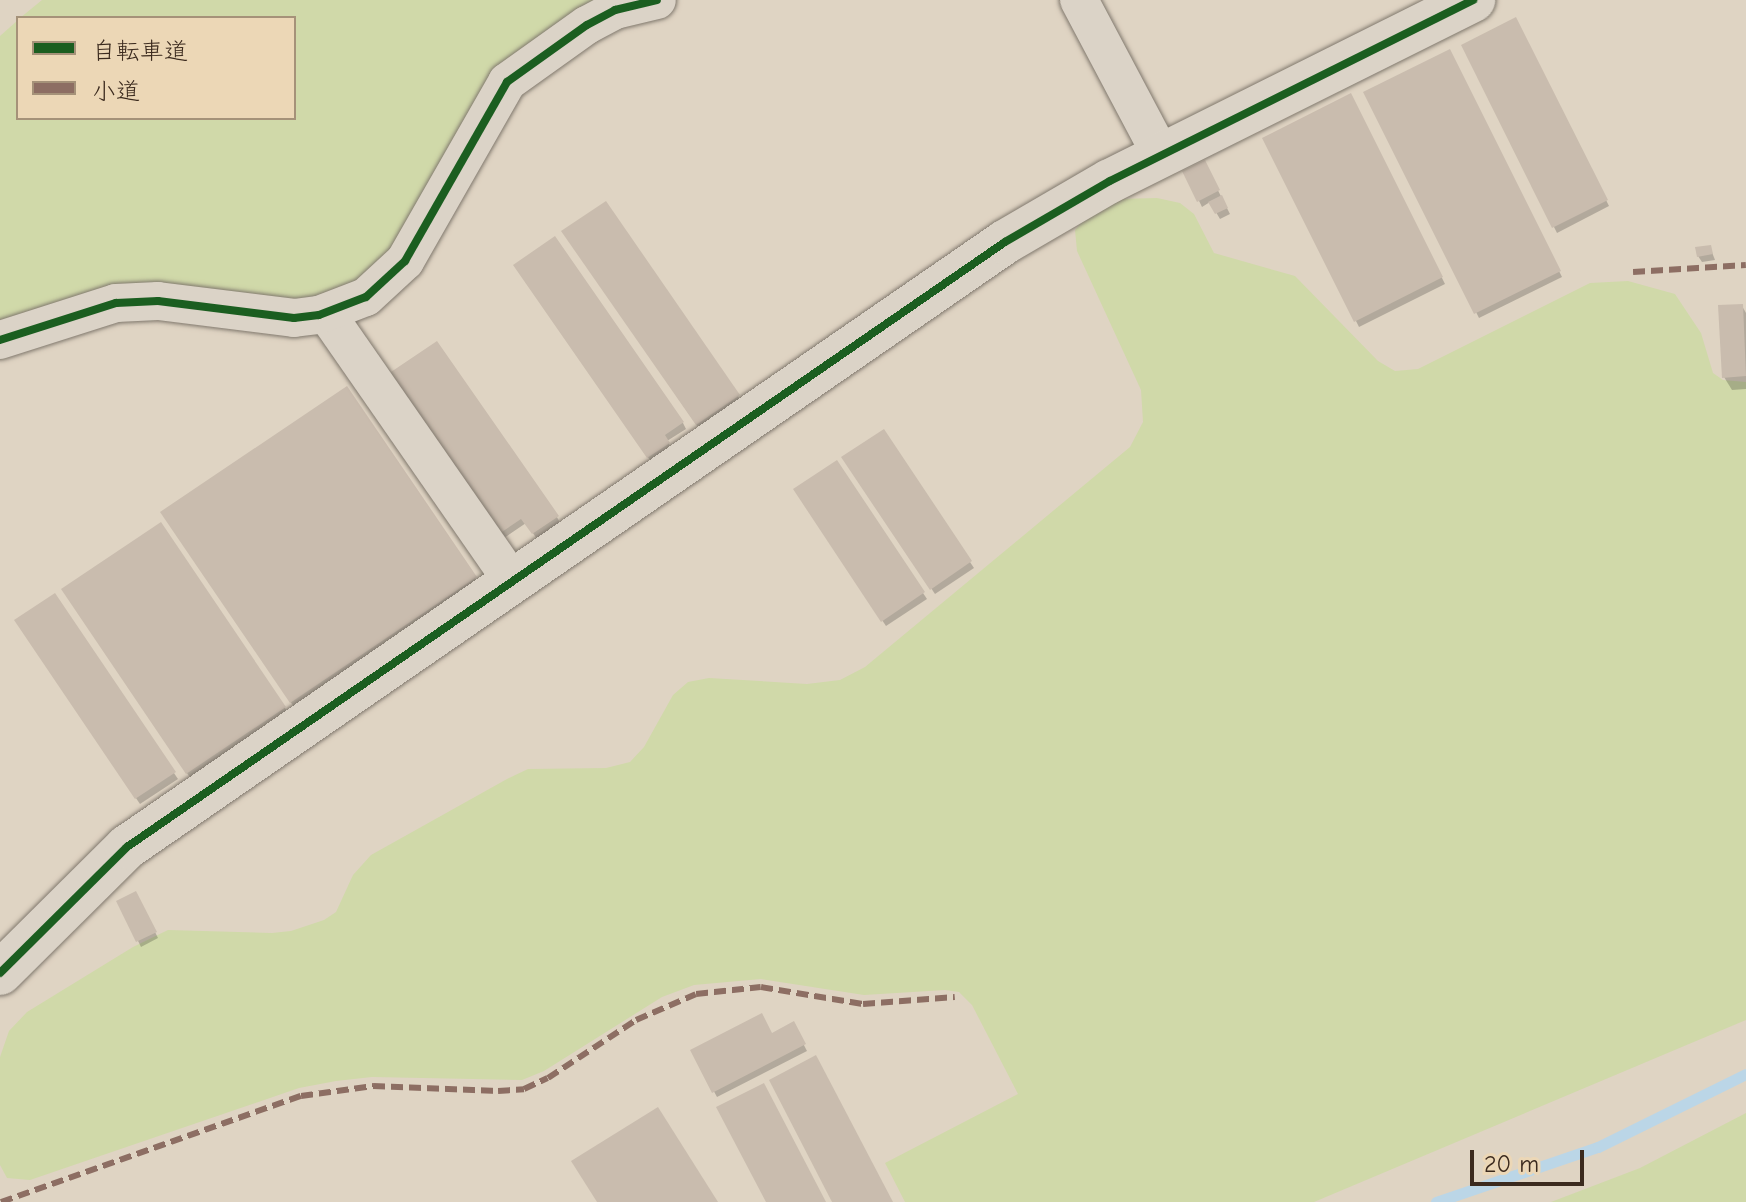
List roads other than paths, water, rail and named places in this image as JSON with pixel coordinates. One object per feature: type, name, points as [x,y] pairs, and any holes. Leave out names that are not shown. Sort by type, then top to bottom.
[{"type":"street","points":[[0,340],[97,308],[137,301],[294,318],[326,313],[366,297],[405,261],[507,82],[587,25],[615,10],[657,0]]},
{"type":"street","points":[[1079,0],[1161,155]]},
{"type":"street","points":[[0,973],[127,847],[1005,242],[1056,210],[1161,155],[1473,0]]},
{"type":"street","points":[[326,313],[512,581]]},
{"type":"waterway","points":[[1436,1202],[1598,1147],[1746,1074]]}]
